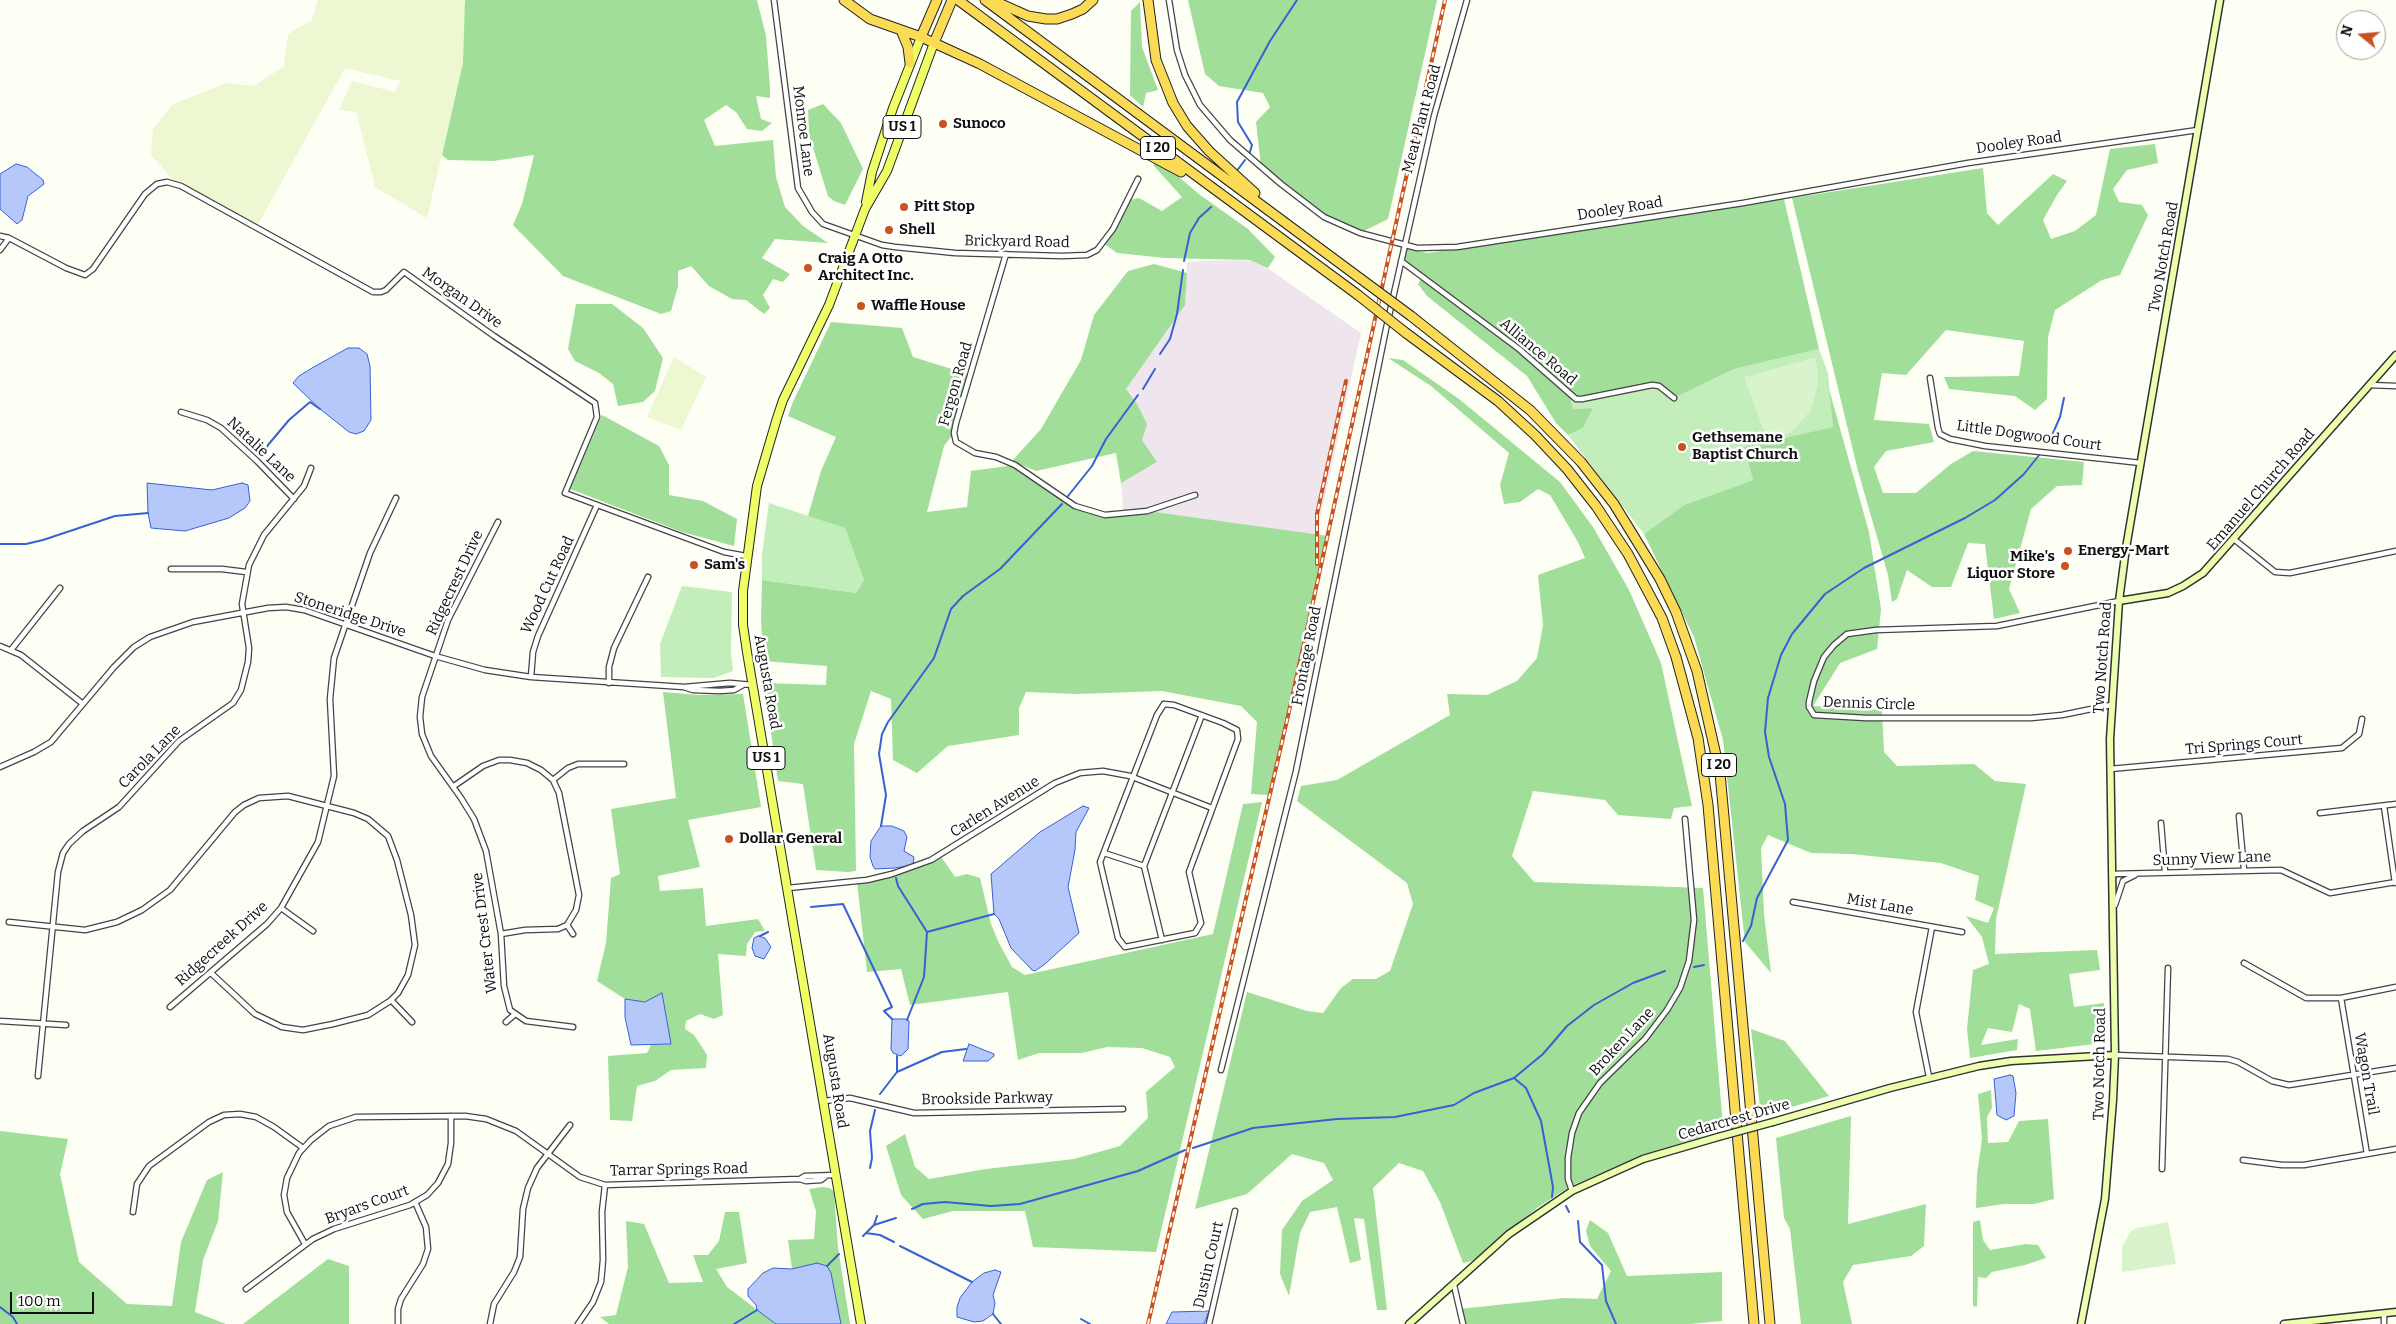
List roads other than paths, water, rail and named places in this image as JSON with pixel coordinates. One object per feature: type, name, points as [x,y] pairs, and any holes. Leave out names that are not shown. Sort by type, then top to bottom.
[{"type":"highway","points":[[844,0],[870,19],[921,37],[980,64],[1210,187]]},
{"type":"highway","name":"Augusta Road","points":[[921,37],[937,0]]},
{"type":"highway","name":"I 20","points":[[958,0],[1358,295],[1498,401],[1535,435],[1567,469],[1596,506],[1628,554],[1658,611],[1676,657],[1698,738],[1708,805],[1754,1324]]},
{"type":"highway","name":"I 20","points":[[985,0],[1306,237],[1523,404],[1581,462],[1614,504],[1660,579],[1676,612],[1697,671],[1720,772],[1770,1324]]},
{"type":"highway","points":[[992,0],[1028,16],[1057,19],[1083,9],[1093,0]]},
{"type":"highway","points":[[1148,0],[1158,66],[1170,97],[1187,126],[1234,175],[1306,237]]},
{"type":"highway","name":"Augusta Road","points":[[934,43],[951,4]]},
{"type":"highway","points":[[901,30],[908,47],[910,63]]},
{"type":"main road","name":"Augusta Road","points":[[865,209],[872,172],[921,37]]},
{"type":"main road","name":"Augusta Road","points":[[861,1324],[743,625],[743,591],[746,556],[757,486],[783,400],[829,305],[865,209],[887,171],[934,43]]},
{"type":"street","name":"Monroe Lane","points":[[774,0],[798,188],[812,212],[824,224],[855,235]]},
{"type":"street","name":"Dooley Road","points":[[1169,0],[1176,50],[1185,75],[1200,105],[1216,126],[1281,184],[1318,213],[1360,233],[1423,249],[1464,246],[1810,193],[1968,163],[2198,130]]},
{"type":"street","name":"Meat Plant Road","points":[[1404,245],[1434,116],[1467,0]]},
{"type":"street","name":"Two Notch Road","points":[[2081,1324],[2106,1199],[2115,1055],[2110,769],[2111,705],[2119,601],[2220,0]]},
{"type":"street","name":"Brickyard Road","points":[[855,235],[882,245],[955,253],[1062,256],[1093,253],[1104,243],[1113,229],[1138,179]]},
{"type":"street","name":"Morgan Drive","points":[[0,236],[9,238],[66,268],[85,275],[93,269],[145,194],[157,184],[167,182],[181,186],[372,292],[386,290],[404,272],[494,336],[595,403],[597,418],[566,493],[724,552],[746,556]]},
{"type":"street","points":[[0,250],[9,238]]},
{"type":"street","name":"Frontage Road","points":[[1221,1070],[1296,772],[1404,245]]},
{"type":"street","name":"Fergon Road","points":[[1006,254],[956,423],[954,433],[956,442],[975,453],[996,457],[1015,465],[1075,506],[1098,513],[1116,515],[1136,513],[1196,496]]},
{"type":"street","name":"Alliance Road","points":[[1401,261],[1519,349],[1576,399],[1652,384],[1659,386],[1674,398]]},
{"type":"street","name":"Emanuel Church Road","points":[[2119,601],[2168,593],[2203,573],[2235,540],[2396,355]]},
{"type":"street","name":"Little Dogwood Court","points":[[1930,378],[1938,428],[1940,434],[1950,439],[1985,446],[2141,463]]},
{"type":"street","points":[[2369,386],[2396,386]]},
{"type":"street","name":"Natalie Lane","points":[[181,412],[207,420],[221,428],[294,499]]},
{"type":"street","name":"Carola Lane","points":[[38,1076],[58,872],[63,853],[82,831],[119,807],[179,741],[222,713],[233,703],[241,690],[249,648],[242,612],[242,595],[246,572],[254,551],[264,535],[304,486],[311,468]]},
{"type":"street","name":"Ridgecreek Drive","points":[[170,1007],[262,929],[281,908],[318,842],[334,776],[331,678],[336,649],[370,553],[396,498]]},
{"type":"street","name":"Wood Cut Road","points":[[531,677],[533,652],[538,636],[597,505]]},
{"type":"street","name":"Ridgecrest Drive","points":[[435,656],[448,620],[498,522]]},
{"type":"street","points":[[2235,540],[2275,572],[2290,573],[2396,551]]},
{"type":"street","points":[[171,569],[222,569],[246,572]]},
{"type":"street","points":[[609,683],[609,667],[614,648],[648,577]]},
{"type":"street","points":[[11,650],[60,588]]},
{"type":"street","name":"Dennis Circle","points":[[2111,705],[2062,715],[2031,718],[1866,718],[1814,715],[1809,702],[1814,681],[1824,657],[1847,634],[1876,630],[1997,626],[2119,601]]},
{"type":"street","name":"Stoneridge Drive","points":[[0,767],[51,742],[127,653],[150,637],[177,626],[268,608],[292,607],[435,656],[484,670],[531,677],[684,688],[730,683],[753,684]]},
{"type":"street","points":[[0,646],[11,650],[36,666],[83,704]]},
{"type":"street","name":"Water Crest Drive","points":[[435,656],[422,697],[420,717],[422,734],[431,756],[454,786],[474,819],[486,851],[501,934],[504,986],[508,1005],[514,1015]]},
{"type":"street","points":[[1164,704],[1174,705],[1202,715],[1237,730],[1238,739],[1190,872],[1201,923],[1195,933],[1125,947],[1118,938],[1100,862],[1157,715],[1164,704]]},
{"type":"street","points":[[1162,940],[1144,866],[1174,793],[1202,715]]},
{"type":"street","name":"Tri Springs Court","points":[[2110,769],[2342,748],[2359,734],[2362,719]]},
{"type":"street","points":[[454,786],[483,766],[504,760],[532,764],[553,780],[560,793],[580,895],[576,910],[567,925],[553,930],[525,930],[501,934]]},
{"type":"street","points":[[553,780],[568,768],[578,764],[624,764]]},
{"type":"street","name":"Carlen Avenue","points":[[788,888],[862,881],[909,868],[940,856],[1055,783],[1080,773],[1103,771],[1133,777],[1212,808]]},
{"type":"street","points":[[8,922],[85,930],[107,926],[157,901],[179,882],[235,812],[249,802],[265,797],[288,796],[354,813],[368,819],[388,836],[398,860],[411,914],[415,945],[408,975],[391,1000],[368,1015],[333,1024],[303,1030],[282,1027],[255,1014],[211,973]]},
{"type":"street","points":[[2320,813],[2396,804]]},
{"type":"street","points":[[2384,806],[2395,882]]},
{"type":"street","points":[[2239,816],[2244,870]]},
{"type":"street","name":"Broken Lane","points":[[1572,1191],[1568,1179],[1568,1158],[1572,1132],[1579,1113],[1600,1083],[1645,1039],[1667,1010],[1680,988],[1689,962],[1694,920],[1685,819]]},
{"type":"street","points":[[2161,823],[2165,872]]},
{"type":"street","points":[[1104,853],[1144,866]]},
{"type":"street","name":"Sunny View Lane","points":[[2112,874],[2281,870],[2330,893],[2395,882]]},
{"type":"street","points":[[2113,915],[2122,881],[2142,874]]},
{"type":"street","name":"Mist Lane","points":[[1793,902],[1962,932]]},
{"type":"street","points":[[281,908],[313,931]]},
{"type":"street","points":[[567,925],[573,934]]},
{"type":"street","points":[[1929,1078],[1916,1012],[1932,927]]},
{"type":"street","points":[[2244,963],[2306,998],[2340,998],[2396,987]]},
{"type":"street","points":[[2162,1169],[2168,968]]},
{"type":"street","name":"Wagon Trail","points":[[2340,998],[2367,1154]]},
{"type":"street","points":[[391,1000],[412,1022]]},
{"type":"street","points":[[506,1022],[514,1015],[534,1023],[573,1027]]},
{"type":"street","points":[[0,1021],[66,1025]]},
{"type":"street","points":[[2115,1055],[2228,1059],[2238,1062],[2272,1081],[2289,1085],[2396,1068]]},
{"type":"street","name":"Cedarcrest Drive","points":[[1409,1324],[1454,1285],[1480,1258],[1509,1234],[1572,1191],[1643,1159],[1929,1078],[2011,1061],[2115,1055]]},
{"type":"street","name":"Brookside Parkway","points":[[824,1101],[850,1098],[914,1113],[1123,1109]]},
{"type":"street","points":[[133,1212],[136,1189],[149,1166],[209,1122],[224,1115],[240,1114],[256,1117],[274,1127],[303,1148]]},
{"type":"street","name":"Tarrar Springs Road","points":[[305,1244],[289,1218],[284,1195],[287,1178],[303,1148],[329,1126],[356,1117],[451,1116],[475,1117],[496,1122],[516,1131],[580,1177],[605,1185],[806,1181],[821,1180],[826,1176],[836,1175]]},
{"type":"street","name":"Bryars Court","points":[[246,1289],[305,1244],[334,1229],[415,1202],[434,1187],[446,1169],[450,1154],[451,1116]]},
{"type":"street","points":[[490,1324],[494,1304],[518,1262],[522,1247],[523,1209],[528,1188],[538,1168],[570,1125]]},
{"type":"street","points":[[2243,1160],[2282,1165],[2304,1165],[2396,1149]]},
{"type":"street","points":[[578,1324],[593,1302],[601,1282],[603,1260],[602,1212],[605,1185]]},
{"type":"street","points":[[398,1324],[398,1309],[401,1299],[423,1264],[428,1249],[426,1227],[415,1202]]},
{"type":"street","name":"Dustin Court","points":[[1209,1324],[1235,1211]]},
{"type":"street","points":[[1454,1285],[1463,1324]]},
{"type":"street","points":[[2284,1324],[2396,1312]]},
{"type":"street","points":[[2384,1314],[2384,1324]]},
{"type":"water","points":[[16,164],[27,167],[43,180],[44,184],[28,196],[22,220],[17,224],[0,209],[0,174]]},
{"type":"water","points":[[348,348],[359,348],[367,354],[370,366],[371,420],[364,431],[356,434],[349,432],[320,409],[293,383],[299,376]]},
{"type":"water","points":[[147,483],[212,490],[242,483],[248,485],[250,501],[245,508],[229,518],[185,531],[151,528],[148,513]]},
{"type":"water","points":[[1083,806],[1089,808],[1076,832],[1075,850],[1068,887],[1079,933],[1035,971],[1011,948],[999,919],[994,914],[991,874],[1040,832]]},
{"type":"water","points":[[881,826],[892,826],[904,831],[907,837],[904,851],[914,857],[913,865],[875,869],[870,857],[871,841]]},
{"type":"water","points":[[758,936],[765,938],[771,947],[764,959],[755,956],[752,948],[754,938]]},
{"type":"water","points":[[662,993],[671,1044],[631,1045],[625,1017],[625,999],[645,1002]]},
{"type":"water","points":[[892,1019],[906,1019],[909,1021],[908,1049],[901,1056],[893,1053],[891,1049]]},
{"type":"water","points":[[969,1044],[994,1054],[994,1056],[988,1061],[963,1061]]},
{"type":"water","points":[[2013,1076],[2016,1093],[2014,1116],[2006,1120],[1997,1115],[1994,1079]]},
{"type":"water","points":[[817,1263],[827,1266],[831,1273],[841,1324],[776,1324],[757,1310],[756,1305],[748,1296],[748,1289],[763,1273],[773,1268],[792,1269]]},
{"type":"water","points":[[995,1270],[1001,1272],[993,1295],[995,1303],[993,1314],[983,1321],[974,1322],[957,1317],[957,1307],[960,1298],[972,1282],[984,1273]]},
{"type":"water","points":[[1209,1311],[1204,1324],[1166,1324],[1172,1312]]},
{"type":"waterway","points":[[1249,155],[1252,145],[1238,122],[1237,102],[1270,41],[1297,0]]},
{"type":"waterway","points":[[1236,172],[1245,160]]},
{"type":"waterway","points":[[1184,261],[1190,233],[1199,218],[1211,207]]},
{"type":"waterway","points":[[1160,354],[1170,339],[1177,314],[1183,270]]},
{"type":"waterway","points":[[1143,389],[1155,369]]},
{"type":"waterway","points":[[1068,496],[1092,466],[1106,439],[1138,395]]},
{"type":"waterway","points":[[2050,440],[2060,417],[2064,398]]},
{"type":"waterway","points":[[264,455],[268,445],[289,420],[310,402],[320,409]]},
{"type":"waterway","points":[[1743,941],[1751,926],[1757,898],[1788,840],[1785,804],[1769,757],[1765,732],[1768,698],[1781,655],[1792,634],[1825,594],[1864,568],[1965,518],[1995,500],[2024,474],[2040,454]]},
{"type":"waterway","points":[[881,826],[886,795],[879,754],[882,734],[888,722],[934,658],[951,609],[963,596],[1000,569],[1062,504]]},
{"type":"waterway","points":[[0,544],[26,544],[115,516],[148,513]]},
{"type":"waterway","points":[[896,878],[898,886],[927,932],[924,977],[907,1020]]},
{"type":"waterway","points":[[811,907],[843,904],[892,1007],[884,1011],[892,1019]]},
{"type":"waterway","points":[[927,932],[994,914]]},
{"type":"waterway","points":[[760,936],[768,932]]},
{"type":"waterway","points":[[1694,967],[1704,965]]},
{"type":"waterway","points":[[1193,1148],[1253,1128],[1337,1119],[1395,1117],[1454,1105],[1474,1093],[1514,1078],[1543,1054],[1567,1026],[1594,1005],[1633,983],[1665,971]]},
{"type":"waterway","points":[[880,1094],[897,1072],[942,1052],[966,1049]]},
{"type":"waterway","points":[[897,1056],[897,1072]]},
{"type":"waterway","points":[[1514,1078],[1526,1088],[1541,1121],[1553,1187],[1552,1197]]},
{"type":"waterway","points":[[870,1168],[872,1158],[870,1131],[875,1110]]},
{"type":"waterway","points":[[912,1209],[923,1204],[945,1202],[991,1206],[1020,1204],[1138,1171],[1185,1150]]},
{"type":"waterway","points":[[1566,1206],[1569,1212]]},
{"type":"waterway","points":[[874,1225],[877,1216]]},
{"type":"waterway","points":[[863,1236],[874,1225],[896,1218]]},
{"type":"waterway","points":[[1578,1221],[1580,1242],[1602,1265],[1606,1301],[1616,1324]]},
{"type":"waterway","points":[[866,1233],[880,1235],[894,1242]]},
{"type":"waterway","points":[[900,1246],[972,1282]]},
{"type":"waterway","points":[[827,1266],[839,1254]]},
{"type":"waterway","points":[[0,1307],[13,1317],[17,1324]]},
{"type":"waterway","points":[[734,1324],[757,1310]]},
{"type":"waterway","points":[[993,1314],[1001,1324]]},
{"type":"waterway","points":[[1081,1319],[1090,1324]]},
{"type":"railway","points":[[1148,1324],[1288,716],[1445,0]]},
{"type":"railway","points":[[1317,564],[1317,514],[1346,381]]},
{"type":"place","name":"Sunoco","points":[[943,124]]},
{"type":"place","name":"Pitt Stop","points":[[904,207]]},
{"type":"place","name":"Shell","points":[[889,230]]},
{"type":"place","name":"Craig A Otto Architect Inc.","points":[[808,268]]},
{"type":"place","name":"Waffle House","points":[[861,306]]},
{"type":"place","name":"Gethsemane Baptist Church","points":[[1682,447]]},
{"type":"place","name":"Energy-Mart","points":[[2068,551]]},
{"type":"place","name":"Sam's","points":[[694,565]]},
{"type":"place","name":"Mike's Liquor Store","points":[[2065,566]]},
{"type":"place","name":"Dollar General","points":[[729,839]]}]
